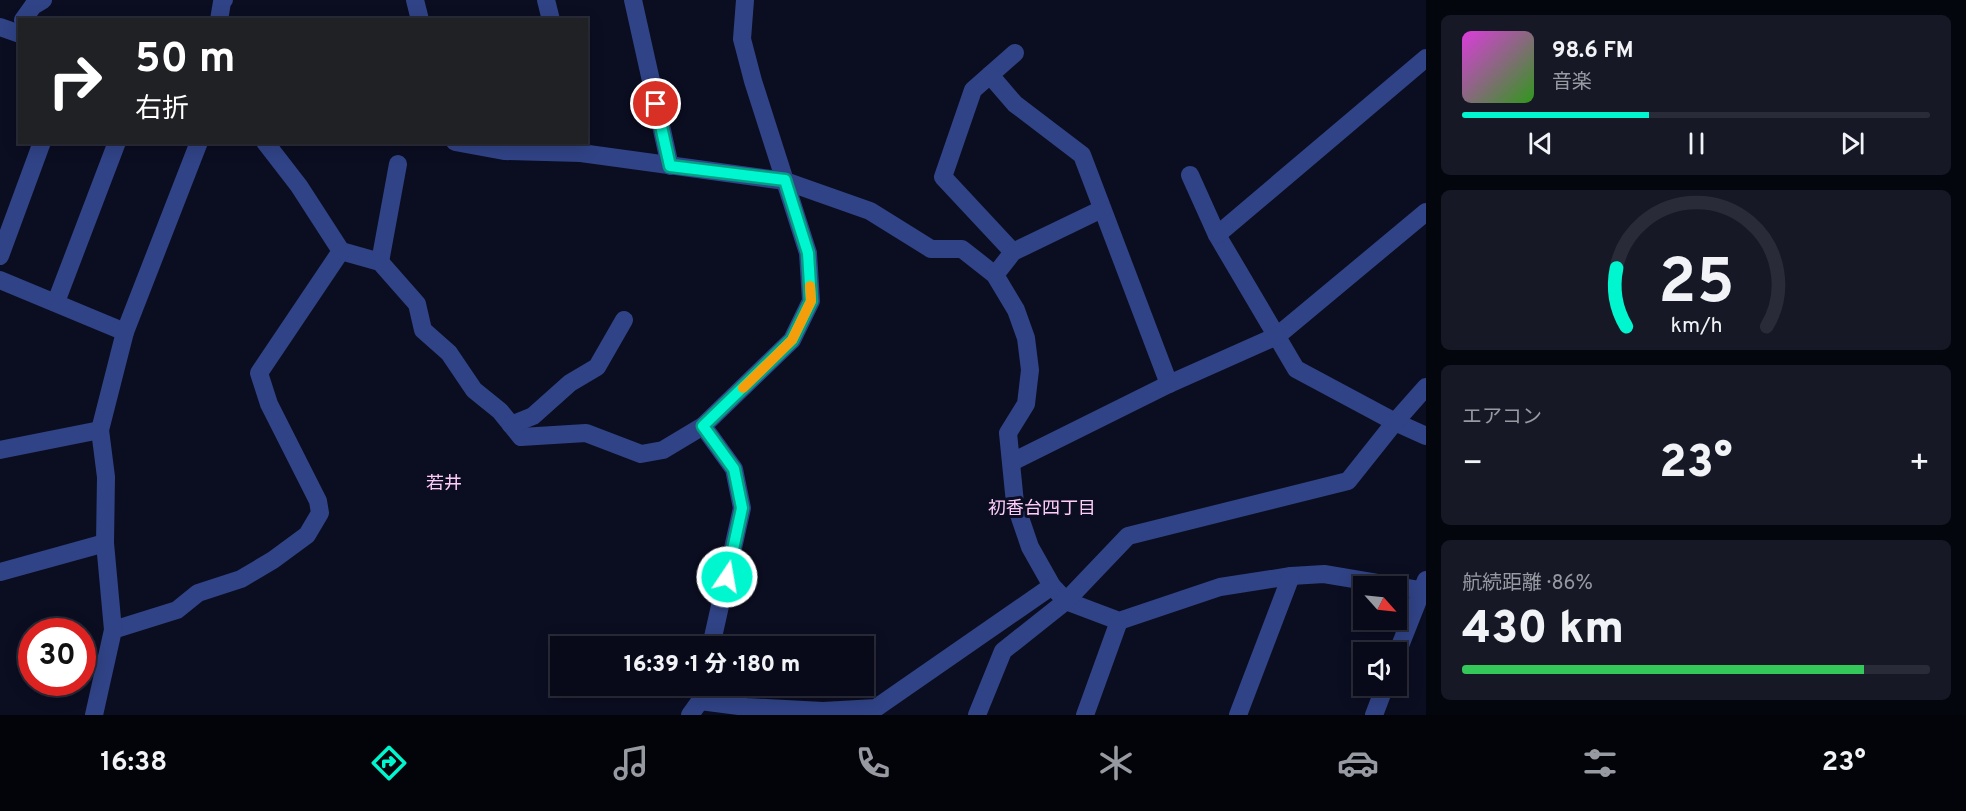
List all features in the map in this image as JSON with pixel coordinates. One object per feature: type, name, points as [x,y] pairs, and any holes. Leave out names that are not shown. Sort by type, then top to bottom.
[{"type":"street","points":[[23,18],[33,6],[43,0]]},
{"type":"street","points":[[219,18],[224,0]]},
{"type":"street","points":[[415,0],[420,18]]},
{"type":"street","points":[[546,0],[550,18]]},
{"type":"street","points":[[633,0],[670,166]]},
{"type":"street","points":[[267,144],[300,186],[341,251],[380,262],[417,304],[423,330],[449,353],[474,390],[500,411],[520,437],[586,433],[641,454],[663,450],[703,426],[792,340],[811,301],[808,253],[753,81],[742,39],[745,0]]},
{"type":"street","points":[[1013,252],[943,177],[973,90],[1015,53]]},
{"type":"street","points":[[1217,235],[1426,58]]},
{"type":"street","points":[[990,75],[1015,104],[1082,155],[1168,384]]},
{"type":"street","points":[[0,256],[41,144]]},
{"type":"street","points":[[56,302],[116,144]]},
{"type":"street","points":[[94,715],[113,630],[105,543],[106,477],[100,430],[125,332],[198,144]]},
{"type":"street","points":[[466,144],[504,151],[580,148],[670,166],[785,180],[870,211],[931,249],[962,249],[995,275],[1026,338],[1030,370],[1026,404],[1008,433],[1015,503],[1030,547],[1052,586],[1066,601],[1119,621],[1220,587],[1291,576],[1324,574],[1425,586],[1402,642]]},
{"type":"street","points":[[380,262],[399,164]]},
{"type":"street","points":[[1191,175],[1217,235],[1296,369],[1426,436]]},
{"type":"street","points":[[995,275],[1013,252],[1102,209]]},
{"type":"street","points":[[1012,462],[1168,384],[1277,336],[1426,212]]},
{"type":"street","points":[[113,630],[177,610],[198,593],[241,579],[273,560],[307,535],[320,513],[318,501],[269,404],[259,373],[341,251]]},
{"type":"street","points":[[0,280],[125,332]]},
{"type":"street","points":[[511,426],[533,416],[570,383],[597,367],[624,320]]},
{"type":"street","points":[[977,715],[1003,651],[1066,601],[1128,536],[1348,481],[1426,387]]},
{"type":"street","points":[[703,426],[734,469],[742,508],[713,636]]},
{"type":"street","points":[[0,450],[100,430]]},
{"type":"street","points":[[0,572],[105,543]]},
{"type":"street","points":[[1238,715],[1291,576]]},
{"type":"street","points":[[698,700],[746,707],[812,711],[876,708],[1052,586]]},
{"type":"street","points":[[1085,715],[1119,621]]},
{"type":"street","points":[[1374,715],[1381,696]]},
{"type":"slow traffic","points":[[743,388],[792,340],[811,301],[810,286]]},
{"type":"district","name":"若井","points":[[444,484]]},
{"type":"district","name":"初香台四丁目","points":[[1042,509]]},
{"type":"route","points":[[656,104],[670,166],[785,180],[808,253],[811,301],[792,340],[703,426],[734,469],[742,508],[727,577]]}]
